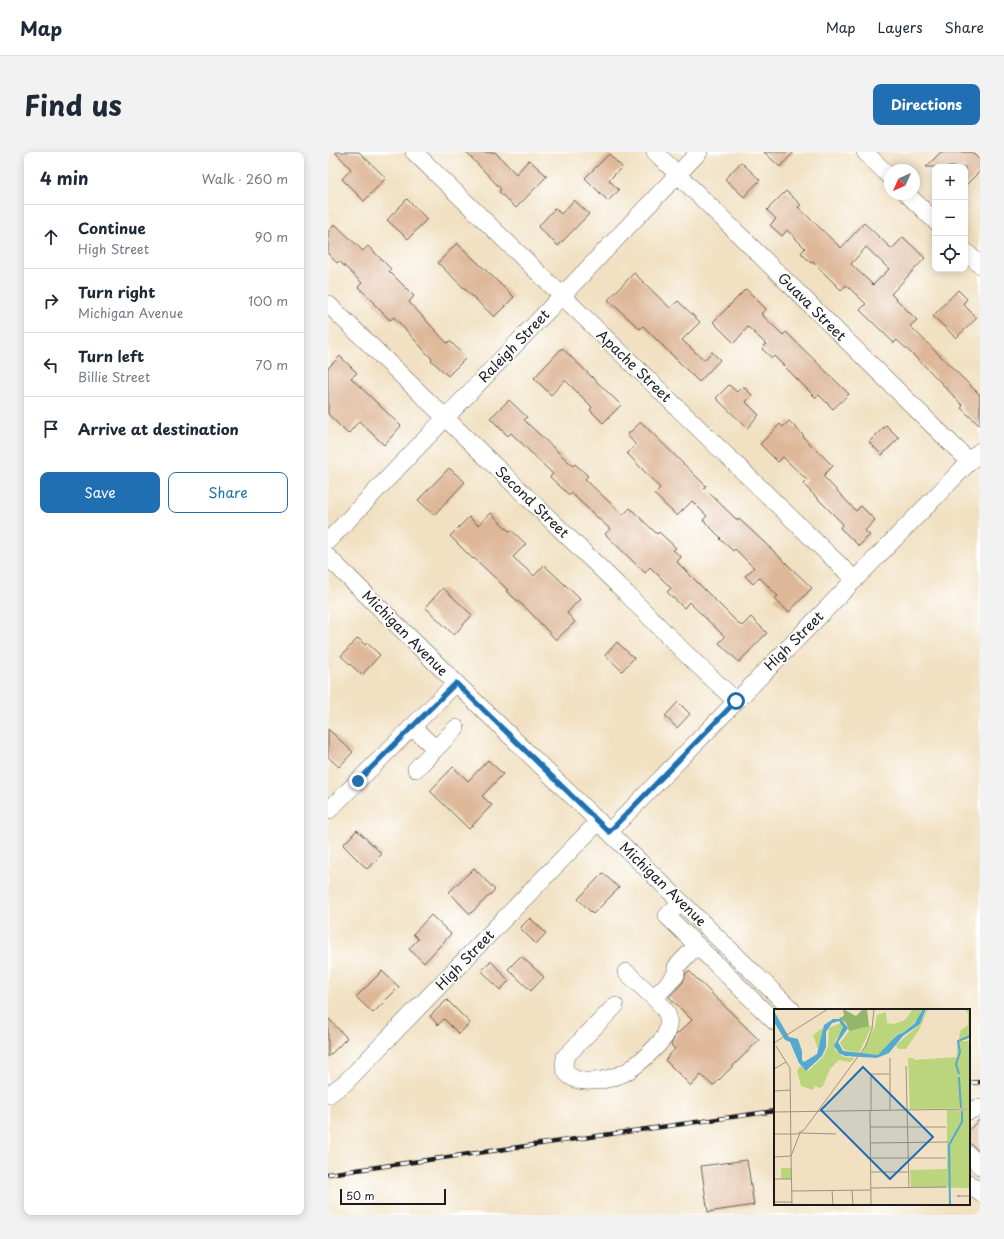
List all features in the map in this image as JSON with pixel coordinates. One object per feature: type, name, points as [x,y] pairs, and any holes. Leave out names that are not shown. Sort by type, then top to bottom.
[{"type":"street","name":"Apache Street","points":[[414,152],[710,438],[854,580]]},
{"type":"street","name":"Guava Street","points":[[655,152],[975,456]]},
{"type":"street","name":"Raleigh Street","points":[[328,541],[700,152]]},
{"type":"street","points":[[865,152],[884,171]]},
{"type":"street","points":[[914,200],[932,218]]},
{"type":"street","points":[[968,253],[980,265]]},
{"type":"street","name":"Second Street","points":[[328,304],[736,701]]},
{"type":"street","name":"High Street","points":[[328,1095],[345,1083],[604,827],[736,701],[975,456]]},
{"type":"street","name":"Michigan Avenue","points":[[328,557],[791,1009]]},
{"type":"street","points":[[328,811],[456,683]]},
{"type":"street","points":[[412,727],[436,749]]},
{"type":"street","points":[[416,769],[456,728]]},
{"type":"street","points":[[681,902],[667,916],[774,1021]]},
{"type":"street","points":[[654,998],[676,975],[676,967],[697,945]]},
{"type":"street","points":[[615,1006],[565,1057],[564,1066],[569,1076],[580,1081],[593,1081],[611,1078],[624,1073],[635,1066],[665,1035],[668,1027],[666,1011],[626,972]]},
{"type":"street","points":[[970,1111],[980,1108]]},
{"type":"street","points":[[970,1156],[980,1166]]},
{"type":"building","points":[[335,152],[359,152],[386,178],[364,201],[342,179],[351,169]]},
{"type":"building","points":[[466,152],[495,152],[516,174],[529,160],[547,176],[516,208],[499,192],[501,189]]},
{"type":"building","points":[[764,152],[794,152],[780,167]]},
{"type":"building","points":[[941,152],[972,152],[980,160],[980,171],[968,183],[968,164],[932,164],[932,167],[926,167]]},
{"type":"building","points":[[609,154],[622,167],[609,180],[619,190],[608,201],[585,178]]},
{"type":"building","points":[[741,162],[760,180],[744,197],[725,179]]},
{"type":"building","points":[[786,191],[801,205],[798,207],[841,248],[864,223],[892,249],[903,237],[925,258],[891,294],[917,320],[910,326],[980,395],[980,426],[961,408],[963,406],[928,369],[897,340],[894,343],[860,310],[866,304],[846,285],[841,290],[813,262],[811,263],[801,253],[805,248],[787,230],[782,236],[770,225],[776,219],[767,210]],"holes":[[[866,247],[889,269],[873,285],[851,264]]]},
{"type":"building","points":[[407,199],[427,219],[408,239],[387,220]]},
{"type":"building","points":[[574,200],[589,214],[558,246],[538,227],[555,208],[561,214]]},
{"type":"building","points":[[335,224],[363,251],[368,246],[391,269],[389,271],[414,296],[409,302],[447,343],[450,341],[466,358],[448,376],[431,360],[432,359],[394,317],[390,320],[358,287],[362,283],[339,261],[337,263],[328,254],[328,232]]},
{"type":"building","points":[[457,243],[514,297],[494,317],[438,263]]},
{"type":"building","points":[[634,273],[670,308],[678,301],[700,322],[682,340],[704,360],[712,352],[720,360],[699,382],[643,326],[640,329],[608,300]]},
{"type":"building","points":[[746,289],[766,309],[761,314],[783,335],[786,332],[849,394],[833,409],[819,395],[816,398],[774,356],[772,358],[762,349],[766,344],[748,327],[734,343],[713,322]]},
{"type":"building","points":[[958,290],[967,299],[963,304],[977,318],[956,338],[933,316]]},
{"type":"building","points":[[562,348],[621,405],[603,423],[590,410],[592,407],[565,380],[551,395],[534,378]]},
{"type":"building","points":[[340,356],[357,373],[351,378],[401,426],[384,445],[359,421],[348,434],[328,414],[328,368]]},
{"type":"building","points":[[729,385],[737,392],[743,386],[752,395],[746,402],[759,415],[747,428],[716,398]]},
{"type":"building","points":[[509,400],[527,417],[524,420],[573,466],[575,464],[588,476],[585,479],[623,515],[630,508],[657,534],[659,532],[676,548],[673,550],[681,557],[677,562],[738,623],[742,626],[751,617],[767,633],[739,662],[719,643],[725,637],[689,602],[684,608],[667,592],[671,588],[650,567],[645,573],[605,534],[610,529],[571,493],[569,495],[550,477],[553,474],[511,433],[508,436],[490,418]]},
{"type":"building","points":[[789,421],[833,466],[823,476],[856,511],[861,506],[875,520],[865,531],[870,535],[859,546],[840,528],[843,524],[803,484],[807,480],[783,457],[778,462],[760,444],[780,424],[783,427]]},
{"type":"building","points":[[641,422],[706,486],[704,488],[812,588],[789,612],[774,599],[778,596],[759,577],[753,584],[745,576],[754,568],[735,549],[733,551],[720,539],[721,538],[703,520],[707,516],[692,501],[677,516],[654,494],[660,488],[627,453],[636,445],[627,435]]},
{"type":"building","points":[[886,425],[899,438],[882,455],[869,442]]},
{"type":"building","points":[[449,468],[465,482],[434,515],[418,500]]},
{"type":"building","points":[[491,513],[509,531],[511,530],[526,544],[513,557],[534,576],[544,565],[580,599],[567,613],[575,622],[556,640],[529,611],[506,591],[508,590],[450,536],[469,517],[478,525]]},
{"type":"building","points":[[443,588],[472,615],[454,635],[425,607]]},
{"type":"building","points":[[358,638],[365,645],[367,643],[380,655],[362,675],[341,656]]},
{"type":"building","points":[[617,642],[634,658],[622,671],[605,655]]},
{"type":"building","points":[[678,702],[690,714],[677,728],[665,716]]},
{"type":"building","points":[[328,729],[353,752],[339,767],[328,757]]},
{"type":"building","points":[[488,760],[503,774],[482,796],[492,805],[469,829],[430,791],[453,767],[468,781]]},
{"type":"building","points":[[357,830],[382,854],[367,869],[343,845]]},
{"type":"building","points":[[474,868],[495,890],[470,914],[449,892]]},
{"type":"building","points":[[603,873],[619,888],[593,914],[578,899]]},
{"type":"building","points":[[431,915],[451,934],[424,963],[409,949],[418,939],[413,934]]},
{"type":"building","points":[[530,918],[546,933],[536,944],[520,928]]},
{"type":"building","points":[[521,956],[544,977],[531,991],[508,969]]},
{"type":"building","points":[[491,961],[509,981],[500,990],[481,970]]},
{"type":"building","points":[[382,971],[399,987],[373,1013],[356,997]]},
{"type":"building","points":[[689,971],[759,1040],[713,1086],[701,1075],[691,1086],[665,1060],[675,1049],[671,1045],[675,1036],[692,1020],[669,997],[683,982],[686,973]]},
{"type":"building","points":[[447,1000],[470,1023],[459,1034],[444,1019],[438,1025],[430,1016]]},
{"type":"building","points":[[328,1018],[347,1038],[328,1057]]},
{"type":"building","points":[[980,1119],[980,1152],[970,1143],[970,1129]]},
{"type":"building","points":[[747,1160],[754,1205],[708,1212],[701,1166]]},
{"type":"railway","points":[[970,1083],[980,1082]]},
{"type":"railway","points":[[328,1174],[774,1111]]},
{"type":"route","points":[[358,781],[456,683],[609,832],[736,701]]}]
